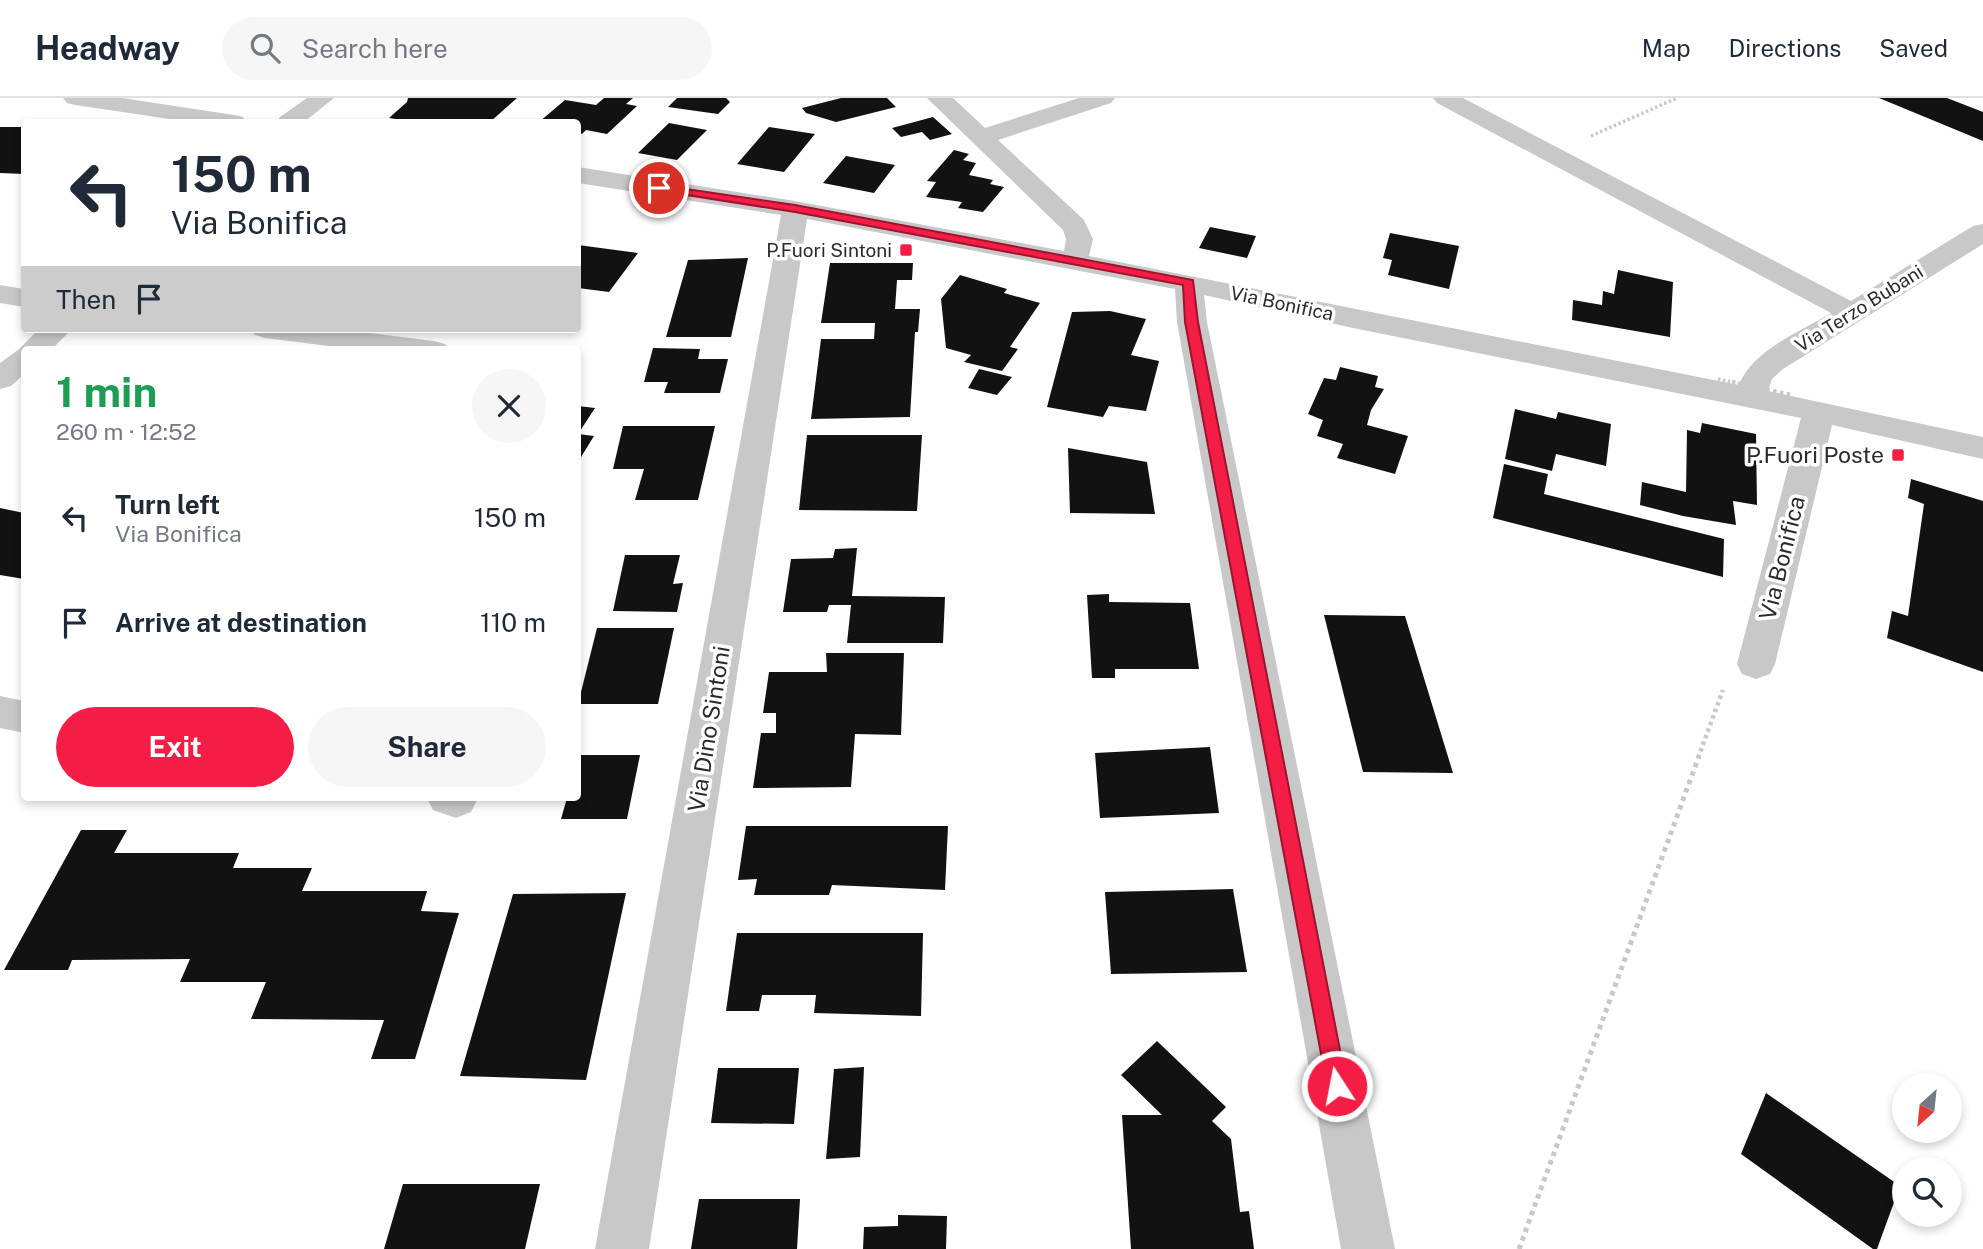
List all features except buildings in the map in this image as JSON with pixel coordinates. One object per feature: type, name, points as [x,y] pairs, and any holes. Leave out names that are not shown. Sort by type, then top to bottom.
[{"type":"street","points":[[75,98],[214,119]]},
{"type":"street","points":[[293,119],[321,98]]},
{"type":"street","points":[[939,98],[1074,226],[1080,236],[1081,250],[1073,260]]},
{"type":"street","points":[[983,137],[1102,98]]},
{"type":"street","points":[[1445,98],[1852,313]]},
{"type":"street","name":"Via Bonifica","points":[[581,175],[795,209],[1073,260],[1353,319],[1750,397],[1805,403],[1983,448]]},
{"type":"street","name":"Via Dino Sintoni","points":[[622,1249],[795,209]]},
{"type":"street","name":"Via Terzo Bubani","points":[[1750,397],[1758,375],[1772,362],[1983,232]]},
{"type":"street","points":[[1189,283],[1192,322],[1368,1249]]},
{"type":"street","points":[[0,294],[21,298]]},
{"type":"street","points":[[38,346],[52,333]]},
{"type":"street","points":[[297,333],[402,346]]},
{"type":"street","points":[[0,379],[21,361]]},
{"type":"street","name":"Via Bonifica","points":[[1756,664],[1805,403]]},
{"type":"street","points":[[0,712],[21,716]]},
{"type":"path","points":[[1550,153],[1677,98]]},
{"type":"path","points":[[1718,379],[1805,403]]},
{"type":"path","points":[[1519,1249],[1732,665],[1756,664]]},
{"type":"place","name":"P.Fuori Sintoni","points":[[906,250]]},
{"type":"place","name":"P.Fuori Poste","points":[[1898,455]]},
{"type":"route","points":[[659,188],[795,209],[1189,283],[1192,322],[1337,1086]]}]
